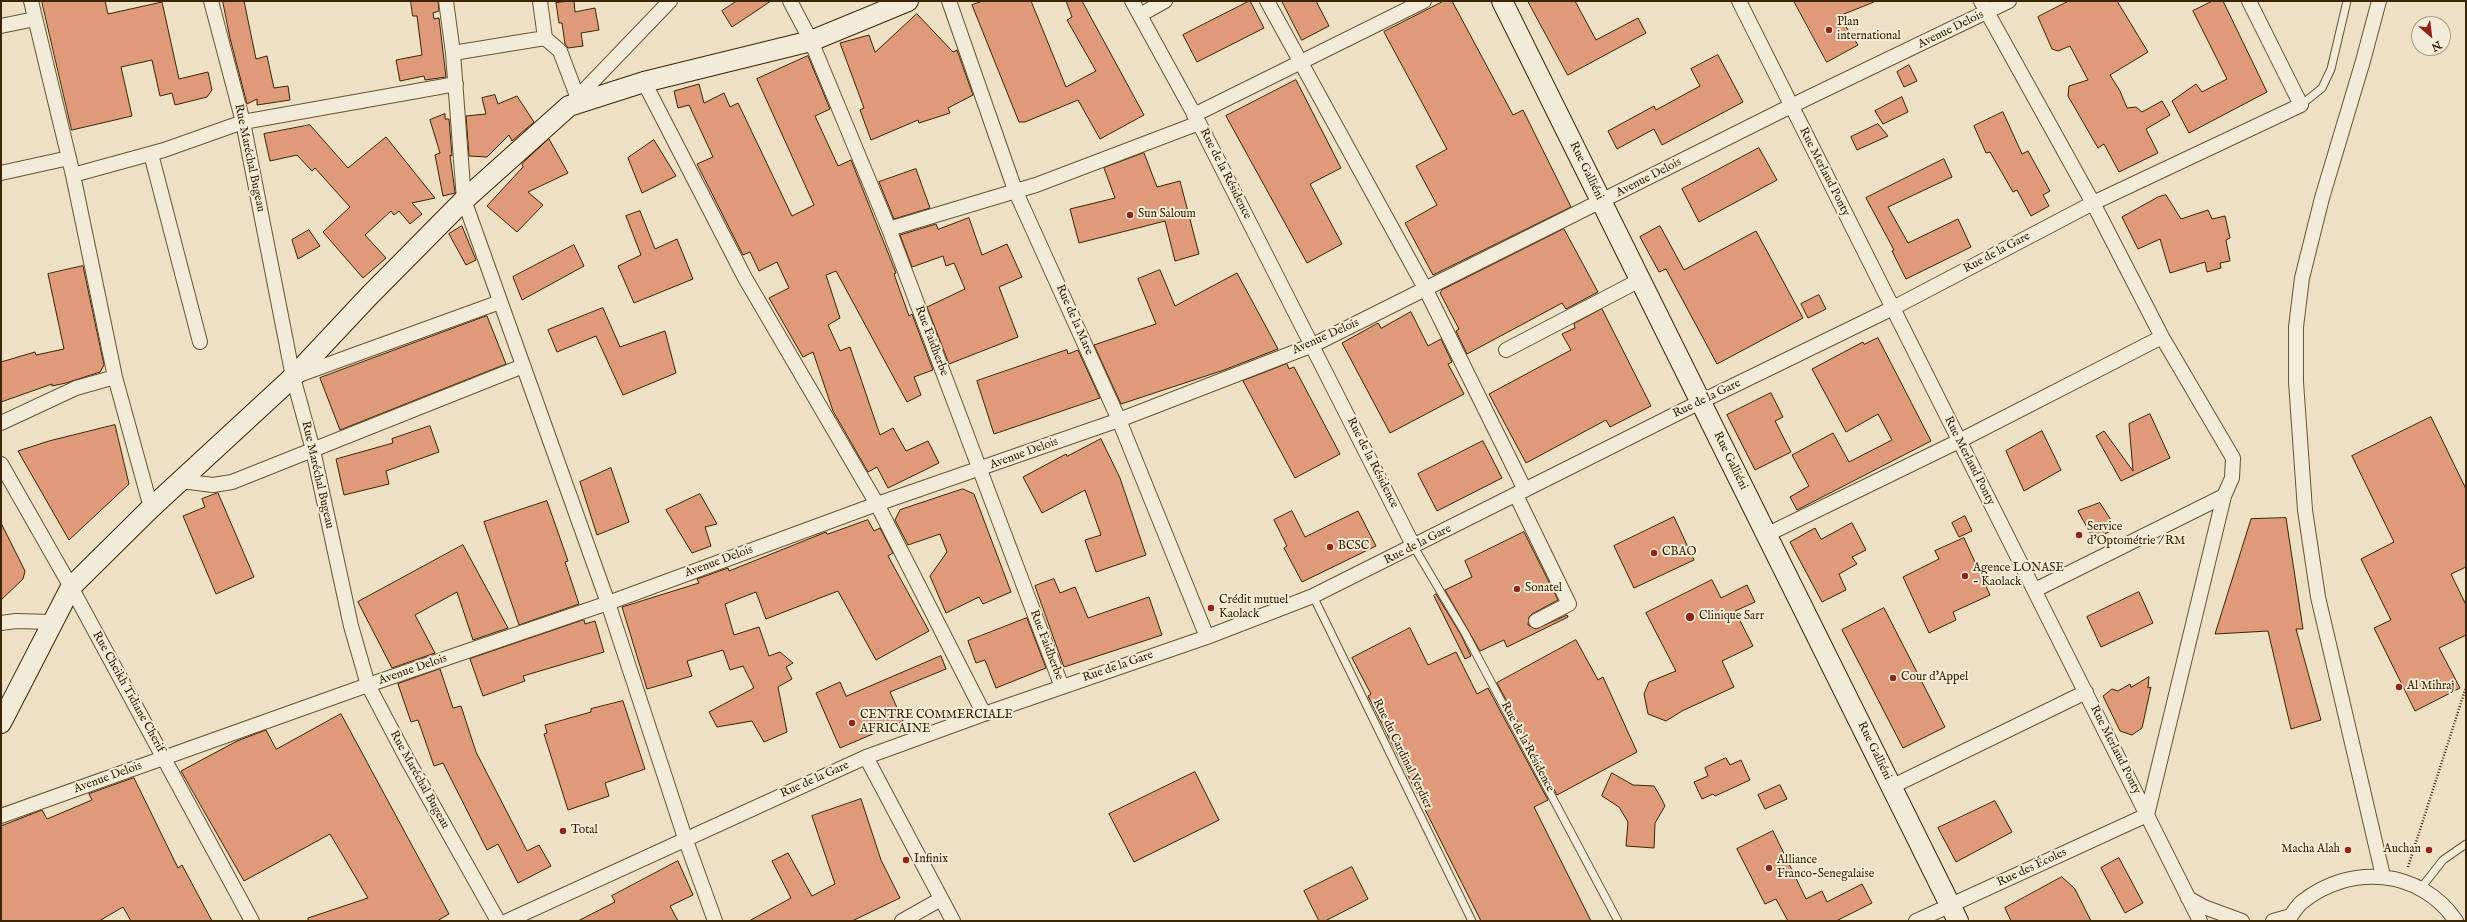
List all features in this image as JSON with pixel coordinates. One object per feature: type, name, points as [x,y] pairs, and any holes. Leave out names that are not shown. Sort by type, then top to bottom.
[{"type":"street","points":[[31,1],[73,175],[115,377],[150,508]]},
{"type":"street","name":"Rue Maréchal Bugeau","points":[[211,1],[243,122],[293,377],[313,450],[351,626],[368,685],[407,759],[498,921]]},
{"type":"street","points":[[446,1],[456,84],[464,200],[608,603],[685,838],[715,921]]},
{"type":"street","points":[[540,1],[545,38],[560,51],[573,101]]},
{"type":"street","points":[[1,723],[52,622],[71,588],[150,508],[293,377],[369,296],[464,200],[573,101],[670,1]]},
{"type":"street","name":"Rue Faidherbe","points":[[790,1],[811,41],[888,230],[1062,686]]},
{"type":"street","points":[[573,101],[811,41],[908,1]]},
{"type":"street","name":"Rue de la Mare","points":[[949,1],[1015,190],[1120,420],[1207,637]]},
{"type":"street","name":"Rue de la Résidence","points":[[1132,1],[1196,119],[1313,345],[1414,547]]},
{"type":"street","points":[[1140,15],[1165,1]]},
{"type":"street","points":[[1268,1],[1300,63],[1426,290],[1520,492],[1569,604],[1536,621]]},
{"type":"street","points":[[888,230],[1015,190],[1036,185],[1196,119],[1300,63],[1424,1]]},
{"type":"street","name":"Rue Galliéni","points":[[1502,1],[1954,913]]},
{"type":"street","name":"Rue Merlaud Ponty","points":[[1739,1],[2200,921]]},
{"type":"street","name":"Avenue Delois","points":[[1,816],[368,685],[608,603],[877,504],[980,470],[1120,420],[1313,345],[1601,202],[1984,7],[2010,1]]},
{"type":"street","points":[[2248,1],[2301,105]]},
{"type":"street","points":[[2379,1],[2363,61],[2322,198],[2302,278],[2296,335],[2296,382],[2305,510],[2318,597],[2383,876]]},
{"type":"street","points":[[1984,7],[2093,203],[2162,337],[2233,458],[2232,478],[2224,496],[2148,815]]},
{"type":"street","points":[[1,26],[35,19]]},
{"type":"street","points":[[453,54],[545,38]]},
{"type":"street","points":[[644,82],[745,278],[877,504],[984,714]]},
{"type":"street","points":[[73,175],[151,154],[243,122],[456,84]]},
{"type":"street","name":"Rue de la Gare","points":[[506,921],[685,838],[866,758],[1062,686],[1207,637],[1313,596],[1414,547],[1700,402],[1893,308],[2093,203],[2301,105]]},
{"type":"street","points":[[151,154],[200,342]]},
{"type":"street","points":[[1,172],[69,158]]},
{"type":"street","points":[[1506,350],[1640,280]]},
{"type":"street","points":[[293,377],[500,302]]},
{"type":"street","points":[[1766,535],[1959,441],[2162,337]]},
{"type":"street","points":[[181,481],[213,485],[232,482],[523,366]]},
{"type":"street","points":[[1,422],[76,388],[115,377]]},
{"type":"street","name":"Rue Cheikh Tidiane Cherif","points":[[1,464],[71,588],[252,921]]},
{"type":"street","points":[[2035,590],[2224,496]]},
{"type":"street","points":[[1,623],[16,621],[52,622]]},
{"type":"street","points":[[1891,787],[2086,692]]},
{"type":"street","points":[[866,758],[953,921]]},
{"type":"street","name":"Rue des Écoles","points":[[1916,921],[1954,913],[2148,815]]},
{"type":"street","points":[[2273,921],[2289,919],[2301,902],[2326,886],[2357,876],[2383,876],[2404,881],[2421,888],[2437,899],[2456,921]]},
{"type":"street","points":[[2188,898],[2204,907],[2242,921]]},
{"type":"street","points":[[902,921],[941,899]]},
{"type":"lane","points":[[2301,105],[2322,88],[2331,69],[2347,1]]},
{"type":"lane","name":"Rue de la Résidence","points":[[1414,547],[1465,633],[1618,921]]},
{"type":"lane","name":"Rue du Cardinal Verdier","points":[[1313,596],[1472,921]]},
{"type":"lane","points":[[2421,888],[2443,860],[2466,844]]},
{"type":"path","points":[[2404,881],[2466,687]]},
{"type":"building","points":[[42,1],[105,1],[108,14],[162,2],[179,79],[208,72],[212,90],[207,97],[175,105],[172,93],[160,96],[152,60],[121,67],[132,116],[72,130]]},
{"type":"building","points":[[223,1],[244,1],[256,59],[267,56],[274,88],[288,86],[290,100],[257,105],[257,99],[247,104],[230,38]]},
{"type":"building","points":[[411,1],[438,1],[439,11],[433,13],[434,19],[439,18],[446,77],[425,80],[424,76],[400,81],[396,60],[422,55],[417,16],[413,16]]},
{"type":"building","points":[[574,1],[575,12],[595,8],[599,30],[581,33],[583,46],[568,48],[565,44],[562,23],[559,23],[556,3]]},
{"type":"building","points":[[737,1],[771,1],[732,27],[722,11]]},
{"type":"building","points":[[983,1],[1031,1],[1066,87],[1096,71],[1067,20],[1072,17],[1066,1],[1082,1],[1144,115],[1100,139],[1078,100],[1025,122],[1019,122],[972,5]]},
{"type":"building","points":[[1250,1],[1264,28],[1197,62],[1183,35]]},
{"type":"building","points":[[1282,1],[1316,1],[1329,26],[1302,40]]},
{"type":"building","points":[[1444,1],[1452,1],[1513,115],[1523,110],[1571,207],[1433,275],[1405,223],[1437,205],[1416,166],[1447,149],[1384,32]]},
{"type":"building","points":[[1528,1],[1575,1],[1596,40],[1638,18],[1646,33],[1568,75]]},
{"type":"building","name":"Plan international","points":[[1794,1],[1874,2],[1839,16],[1858,45],[1827,62]]},
{"type":"building","points":[[2069,1],[2117,1],[2148,52],[2110,75],[2120,91],[2127,108],[2136,107],[2142,112],[2162,101],[2170,115],[2146,129],[2158,153],[2119,172],[2104,144],[2098,148],[2068,96],[2069,86],[2088,80],[2070,46],[2058,51],[2052,49],[2038,17]]},
{"type":"building","points":[[2213,1],[2223,1],[2267,92],[2189,133],[2172,101],[2196,84],[2202,92],[2227,79],[2193,11]]},
{"type":"building","points":[[917,14],[953,52],[957,50],[973,95],[948,108],[950,113],[919,123],[918,120],[871,140],[860,110],[864,108],[840,43],[869,35],[875,52]]},
{"type":"building","points":[[1718,55],[1743,102],[1662,145],[1654,129],[1617,149],[1608,131],[1654,106],[1656,110],[1700,86],[1691,69]]},
{"type":"building","points":[[808,56],[830,109],[815,116],[838,166],[851,160],[896,273],[894,274],[909,316],[912,314],[933,370],[914,377],[921,395],[907,402],[836,271],[826,275],[840,318],[828,325],[840,351],[850,347],[880,435],[893,428],[906,451],[928,441],[939,463],[888,488],[877,467],[868,472],[833,411],[813,352],[803,357],[769,298],[789,288],[777,262],[759,271],[750,252],[743,255],[697,164],[713,157],[689,105],[678,108],[674,91],[699,84],[704,103],[724,93],[730,107],[738,103],[792,216],[814,205],[757,79]]},
{"type":"building","points":[[1909,65],[1917,81],[1904,87],[1897,72]]},
{"type":"building","points":[[1296,80],[1341,168],[1310,184],[1342,244],[1307,263],[1226,116]]},
{"type":"building","points":[[495,95],[498,104],[517,96],[534,122],[512,141],[509,135],[487,157],[469,156],[466,116],[486,114],[482,98]]},
{"type":"building","points":[[1902,97],[1908,112],[1883,124],[1875,111]]},
{"type":"building","points":[[2003,112],[2022,154],[2028,151],[2050,191],[2043,195],[2049,206],[2031,216],[2017,190],[2013,192],[1990,152],[1986,153],[1974,126]]},
{"type":"building","points":[[445,114],[445,119],[449,119],[452,156],[450,155],[455,193],[443,196],[435,155],[440,153],[430,120]]},
{"type":"building","points":[[1878,124],[1888,136],[1857,150],[1851,137]]},
{"type":"building","points":[[310,125],[348,168],[386,137],[435,198],[412,203],[422,214],[410,224],[399,211],[394,215],[391,211],[365,235],[386,258],[363,278],[323,232],[350,207],[315,168],[312,171],[297,155],[270,161],[264,134]]},
{"type":"building","points":[[549,139],[568,173],[528,192],[543,205],[517,232],[487,206],[523,167],[522,164]]},
{"type":"building","points":[[654,140],[676,176],[642,193],[628,158]]},
{"type":"building","points":[[1759,148],[1777,180],[1699,222],[1682,189]]},
{"type":"building","name":"Sun Saloum","points":[[1144,153],[1157,187],[1180,181],[1199,254],[1175,261],[1165,221],[1079,243],[1070,209],[1115,198],[1104,168]]},
{"type":"building","points":[[1944,159],[1952,177],[1888,207],[1908,243],[1958,219],[1971,247],[1906,279],[1892,251],[1894,250],[1866,198]]},
{"type":"building","points":[[916,169],[930,208],[894,219],[879,182]]},
{"type":"building","points":[[2166,195],[2181,219],[2208,210],[2212,219],[2225,216],[2230,238],[2226,240],[2230,261],[2220,263],[2221,268],[2207,272],[2205,262],[2170,273],[2160,239],[2138,249],[2122,217],[2158,197]]},
{"type":"building","points":[[640,211],[655,249],[677,239],[693,279],[634,303],[618,266],[641,255],[626,216]]},
{"type":"building","points":[[969,218],[982,255],[1007,244],[1022,277],[999,287],[1018,337],[949,364],[927,307],[965,289],[954,263],[946,266],[943,256],[912,267],[900,235],[936,224],[938,229]]},
{"type":"building","points":[[462,226],[476,260],[466,265],[449,234]]},
{"type":"building","points":[[1660,226],[1684,270],[1756,231],[1803,318],[1717,364],[1666,269],[1659,272],[1640,237]]},
{"type":"building","points":[[1564,229],[1598,292],[1566,309],[1562,303],[1467,354],[1456,331],[1459,329],[1440,293],[1442,290]]},
{"type":"building","points":[[309,230],[320,246],[298,259],[292,240]]},
{"type":"building","points":[[574,245],[584,266],[522,300],[513,277]]},
{"type":"building","points":[[83,266],[104,365],[100,372],[66,383],[52,386],[52,384],[1,402],[1,362],[35,352],[36,355],[64,349],[48,274]]},
{"type":"building","points":[[1160,270],[1175,306],[1237,273],[1278,349],[1224,370],[1121,404],[1094,345],[1156,324],[1138,279]]},
{"type":"building","points":[[1819,295],[1826,309],[1808,318],[1801,304]]},
{"type":"building","points":[[603,308],[620,347],[665,331],[676,373],[623,395],[596,336],[557,352],[548,330]]},
{"type":"building","points":[[1602,309],[1651,406],[1610,427],[1606,420],[1526,463],[1489,394],[1571,350],[1562,334],[1575,328],[1574,324]]},
{"type":"building","points":[[1411,312],[1428,346],[1441,339],[1452,362],[1448,364],[1464,394],[1390,433],[1342,343],[1378,323],[1381,328]]},
{"type":"building","points":[[487,316],[506,364],[340,430],[320,378]]},
{"type":"building","points":[[1878,338],[1931,441],[1797,510],[1790,497],[1809,486],[1792,455],[1833,433],[1849,462],[1892,440],[1878,414],[1846,432],[1812,369],[1863,342],[1864,344]]},
{"type":"building","points":[[1067,350],[1068,354],[1078,350],[1100,398],[994,434],[977,381]]},
{"type":"building","points":[[1287,364],[1289,369],[1294,367],[1340,454],[1295,478],[1243,381]]},
{"type":"building","points":[[1771,393],[1783,417],[1775,421],[1791,452],[1755,470],[1727,415]]},
{"type":"building","points":[[2150,414],[2170,458],[2121,481],[2096,436],[2104,431],[2133,471],[2129,424]]},
{"type":"building","points":[[2431,417],[2466,489],[2466,567],[2451,574],[2466,605],[2466,635],[2439,648],[2460,688],[2415,711],[2374,628],[2391,620],[2361,559],[2394,542],[2352,456]]},
{"type":"building","points":[[115,425],[129,484],[69,540],[18,451],[49,441]]},
{"type":"building","points":[[430,426],[439,452],[386,471],[389,484],[344,495],[336,459],[393,443],[392,439]]},
{"type":"building","points":[[2042,431],[2061,470],[2024,491],[2006,451]]},
{"type":"building","points":[[1101,439],[1120,478],[1146,555],[1096,572],[1085,540],[1101,535],[1085,490],[1042,513],[1023,477],[1066,454],[1067,456]]},
{"type":"building","points":[[1483,441],[1502,478],[1437,511],[1418,474]]},
{"type":"building","points":[[611,468],[629,522],[597,535],[580,482]]},
{"type":"building","points":[[963,489],[974,494],[1011,592],[983,604],[979,597],[946,613],[930,576],[947,552],[940,534],[908,545],[895,520],[900,510]]},
{"type":"building","points":[[218,493],[254,577],[216,594],[183,516],[205,507],[202,499]]},
{"type":"building","points":[[700,494],[717,524],[705,527],[711,546],[692,553],[666,510]]},
{"type":"building","points":[[547,501],[568,561],[565,562],[579,604],[519,625],[484,522]]},
{"type":"building","points":[[2100,503],[2111,520],[2108,522],[2114,529],[2094,540],[2078,511]]},
{"type":"building","name":"BCSC","points":[[1292,511],[1305,537],[1358,511],[1376,546],[1302,582],[1284,548],[1287,546],[1274,520]]},
{"type":"building","points":[[1965,516],[1972,531],[1959,537],[1952,523]]},
{"type":"building","name":"CBAO","points":[[1674,517],[1694,560],[1634,588],[1614,546]]},
{"type":"building","points":[[2286,518],[2303,629],[2296,629],[2321,720],[2291,729],[2268,631],[2215,634],[2251,519]]},
{"type":"building","points":[[868,520],[874,531],[880,528],[893,553],[888,556],[929,631],[876,660],[838,591],[766,619],[756,592],[725,604],[734,635],[759,627],[769,656],[780,652],[793,663],[786,667],[792,679],[778,687],[787,732],[764,742],[752,721],[717,727],[709,712],[754,688],[743,666],[730,670],[723,650],[687,661],[692,676],[647,689],[622,607],[699,583],[697,579],[728,568],[729,571],[826,532],[827,534]]},
{"type":"building","points":[[1,523],[25,571],[23,579],[1,600]]},
{"type":"building","points":[[1852,523],[1866,550],[1852,557],[1857,564],[1839,574],[1846,590],[1822,602],[1790,542],[1815,528],[1821,539]]},
{"type":"building","name":"Sonatel","points":[[1524,532],[1558,600],[1532,614],[1529,617],[1528,625],[1536,629],[1567,615],[1568,617],[1507,647],[1504,640],[1480,651],[1445,590],[1472,577],[1465,561]]},
{"type":"building","points":[[1964,538],[1990,595],[1953,612],[1956,620],[1929,633],[1903,577],[1939,559],[1935,551]]},
{"type":"building","points":[[463,545],[508,628],[473,640],[457,592],[415,615],[435,653],[392,668],[358,602]]},
{"type":"building","points":[[1054,579],[1060,593],[1075,587],[1088,618],[1149,597],[1162,635],[1064,667],[1035,586]]},
{"type":"building","points":[[1712,580],[1721,598],[1747,585],[1755,602],[1735,611],[1753,646],[1722,661],[1734,687],[1682,711],[1666,721],[1648,714],[1644,694],[1649,682],[1676,671],[1646,613]]},
{"type":"building","points":[[2139,592],[2153,623],[2101,647],[2087,617]]},
{"type":"building","points":[[1436,594],[1461,635],[1471,656],[1465,659],[1434,596]]},
{"type":"building","name":"Cour d'Appel","points":[[1884,608],[1945,727],[1903,748],[1842,630]]},
{"type":"building","points":[[1027,618],[1046,668],[996,688],[985,660],[976,663],[968,641]]},
{"type":"building","points":[[584,620],[585,624],[595,621],[604,652],[523,676],[525,681],[483,696],[470,659]]},
{"type":"building","points":[[1410,628],[1428,665],[1456,652],[1477,694],[1488,688],[1548,800],[1534,807],[1591,921],[1481,921],[1368,696],[1371,694],[1352,658]]},
{"type":"building","points":[[1576,640],[1598,680],[1603,677],[1637,752],[1557,795],[1497,683]]},
{"type":"building","points":[[941,656],[946,669],[890,692],[903,721],[840,748],[816,693],[840,682],[846,696]]},
{"type":"building","points":[[440,669],[453,708],[461,706],[476,752],[527,851],[539,845],[551,866],[518,883],[498,844],[487,850],[443,763],[434,766],[418,720],[411,722],[398,684]]},
{"type":"building","points":[[2149,677],[2148,688],[2151,687],[2142,728],[2132,735],[2120,731],[2103,696],[2112,689],[2118,691],[2130,684],[2131,687]]},
{"type":"building","points":[[623,701],[645,769],[605,783],[609,796],[568,810],[544,734],[547,733],[545,725],[591,712],[591,709]]},
{"type":"building","points":[[341,714],[449,914],[437,921],[308,921],[308,918],[368,898],[330,834],[244,881],[181,771],[237,741],[266,730],[276,749]]},
{"type":"building","points":[[1726,758],[1730,765],[1741,760],[1750,780],[1715,796],[1713,794],[1702,799],[1694,782],[1708,776],[1705,768]]},
{"type":"building","points":[[1195,772],[1219,820],[1134,862],[1109,814]]},
{"type":"building","points":[[1612,773],[1633,785],[1654,786],[1660,796],[1665,806],[1655,823],[1654,848],[1626,846],[1628,822],[1619,807],[1602,796]]},
{"type":"building","points":[[134,778],[178,868],[182,865],[212,921],[131,921],[123,907],[99,921],[1,921],[1,826],[42,810],[47,819],[92,800],[89,794]]},
{"type":"building","points":[[1780,785],[1787,799],[1765,809],[1758,795]]},
{"type":"building","points":[[861,799],[881,860],[900,898],[852,921],[749,921],[791,898],[772,861],[788,853],[812,896],[835,884],[812,816]]},
{"type":"building","points":[[1995,801],[2012,832],[1956,862],[1938,828]]},
{"type":"building","points":[[1773,831],[1806,899],[1822,891],[1827,902],[1862,884],[1872,903],[1836,921],[1788,921],[1776,899],[1765,904],[1737,849]]},
{"type":"building","points":[[2119,858],[2143,903],[2125,913],[2101,868]]},
{"type":"building","points":[[678,861],[693,895],[670,906],[678,921],[578,921],[615,902],[612,896]]},
{"type":"building","points":[[1352,867],[1368,899],[1325,921],[1319,921],[1304,891]]},
{"type":"building","points":[[2062,877],[2075,889],[2091,921],[2011,921],[2005,908]]},
{"type":"place","name":"Plan international","points":[[1829,30]]},
{"type":"place","name":"Sun Saloum","points":[[1130,215]]},
{"type":"place","name":"Service d'Optométrie / RM","points":[[2079,535]]},
{"type":"place","name":"BCSC","points":[[1330,547]]},
{"type":"place","name":"CBAO","points":[[1654,553]]},
{"type":"place","name":"Agence LONASE - Kaolack","points":[[1965,576]]},
{"type":"place","name":"Sonatel","points":[[1517,589]]},
{"type":"place","name":"Crédit mutuel Kaolack","points":[[1211,608]]},
{"type":"place","name":"Clinique Sarr","points":[[1690,617]]},
{"type":"place","name":"Cour d'Appel","points":[[1893,678]]},
{"type":"place","name":"Al Mihraj","points":[[2399,687]]},
{"type":"place","name":"CENTRE COMMERCIALE AFRICAINE","points":[[852,723]]},
{"type":"place","name":"Total","points":[[563,831]]},
{"type":"place","name":"Macha Alah","points":[[2348,850]]},
{"type":"place","name":"Auchan","points":[[2429,850]]},
{"type":"place","name":"Infinix","points":[[906,860]]},
{"type":"place","name":"Alliance Franco-Senegalaise","points":[[1769,868]]}]
